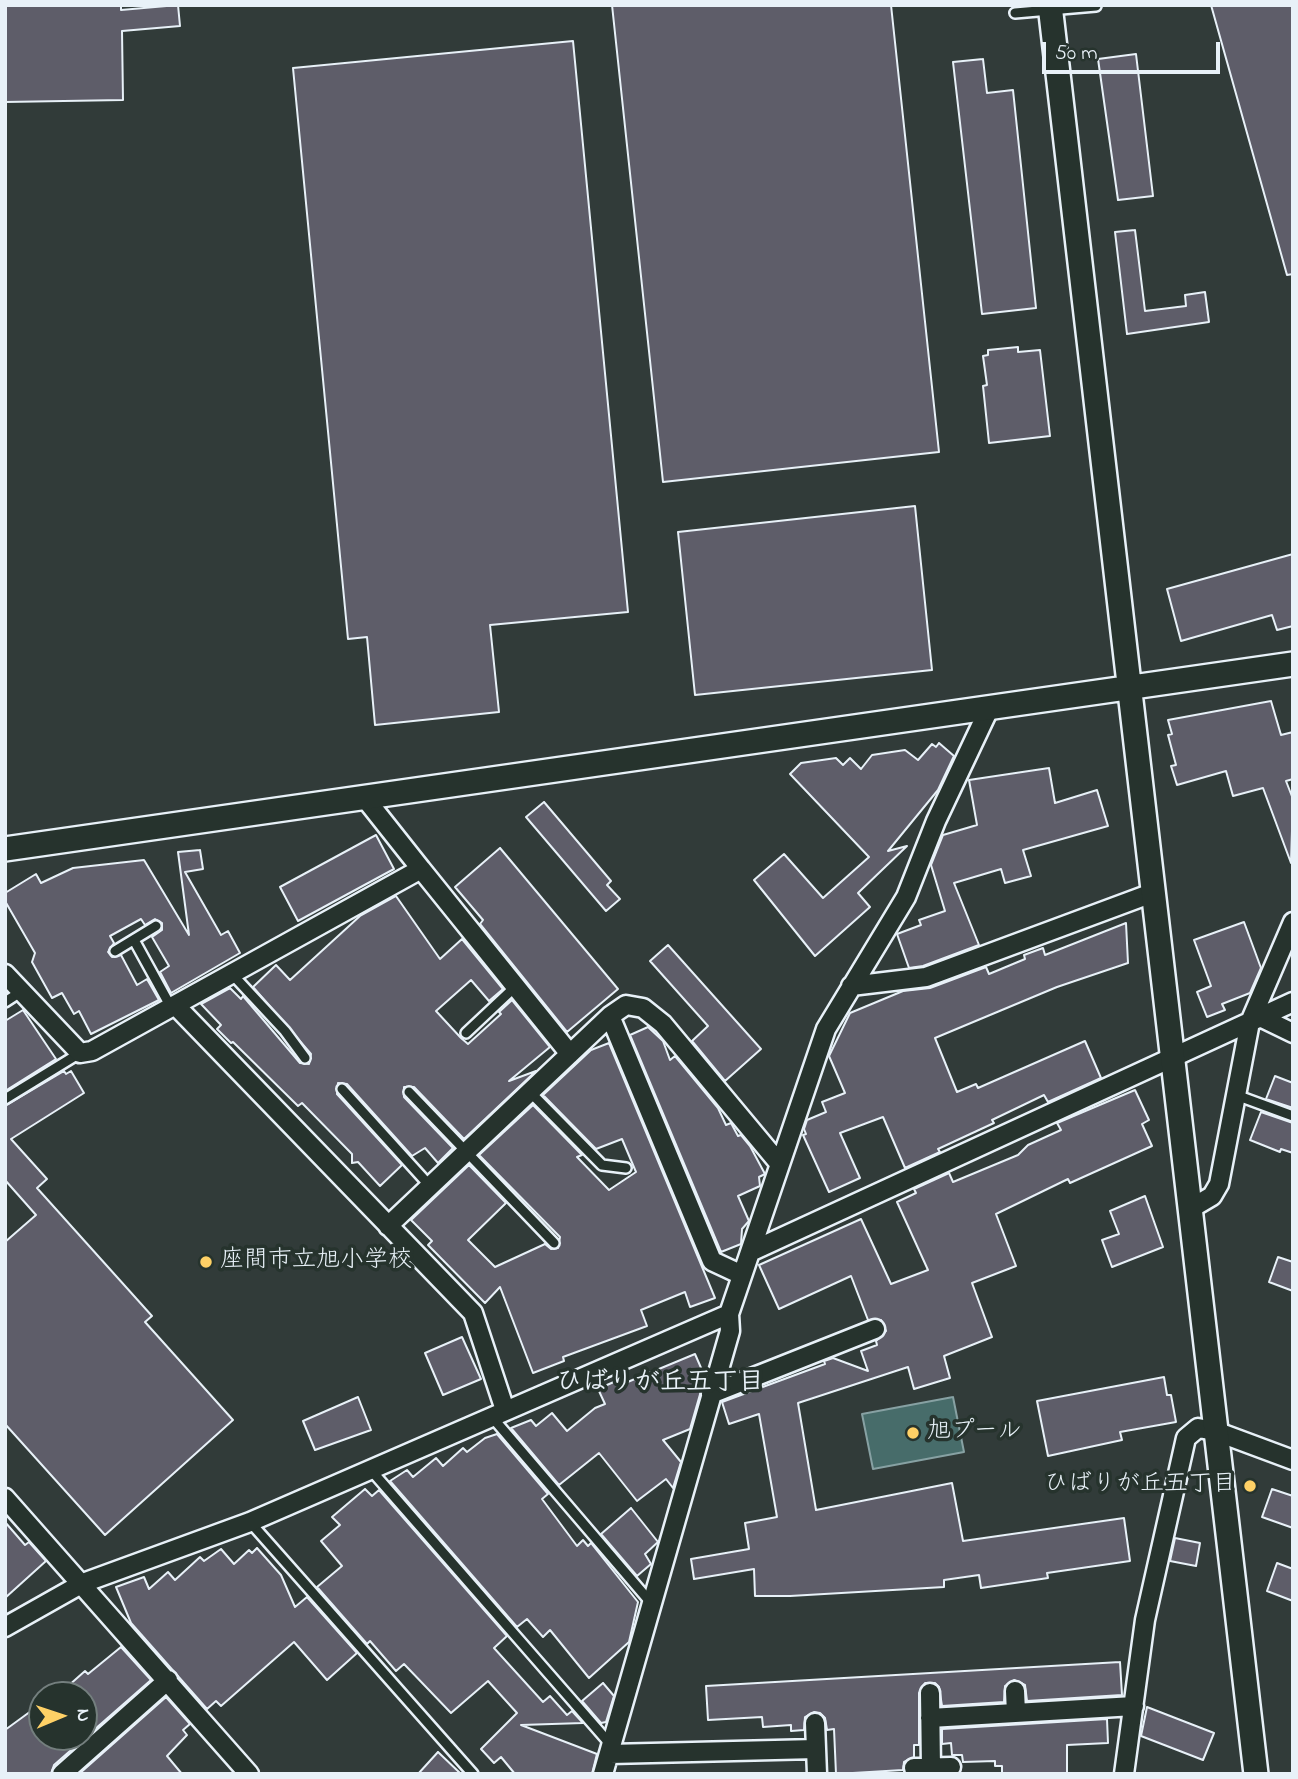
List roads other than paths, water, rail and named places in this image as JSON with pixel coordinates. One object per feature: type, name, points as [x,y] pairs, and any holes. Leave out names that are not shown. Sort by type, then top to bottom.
[{"type":"street","points":[[1050,7],[1256,1774]]},
{"type":"street","points":[[5,849],[1293,664]]},
{"type":"street","points":[[603,1774],[730,1331],[729,1314],[778,1162],[826,1029],[906,897],[936,821],[989,709]]},
{"type":"street","points":[[364,797],[570,1054]]},
{"type":"street","points":[[5,974],[80,1053],[92,1051],[421,869]]},
{"type":"street","points":[[851,986],[926,977],[1154,892]]},
{"type":"street","points":[[1190,1209],[1212,1196],[1219,1184],[1236,1095],[1255,1019],[1293,922]]},
{"type":"street","points":[[750,1252],[1293,1002]]},
{"type":"street","points":[[388,1226],[610,1016],[625,1005],[643,1008],[663,1024],[778,1162]]},
{"type":"street","points":[[176,1006],[473,1313],[498,1413]]},
{"type":"street","points":[[610,1016],[712,1261],[743,1275]]},
{"type":"street","points":[[1255,1019],[1293,1033]]},
{"type":"street","points":[[6,1625],[83,1583],[250,1522],[729,1314]]},
{"type":"street","points":[[710,1394],[875,1329]]},
{"type":"street","points":[[1125,1774],[1145,1620],[1185,1438],[1198,1428],[1215,1431],[1293,1460]]},
{"type":"street","points":[[5,1498],[83,1583],[249,1774]]},
{"type":"street","points":[[62,1774],[168,1680]]},
{"type":"street","points":[[1015,1691],[1016,1713]]},
{"type":"street","points":[[930,1693],[930,1718],[922,1768],[951,1767]]},
{"type":"street","points":[[930,1718],[1134,1706]]},
{"type":"street","points":[[815,1723],[817,1774]]},
{"type":"street","points":[[611,1750],[816,1749]]},
{"type":"lane","points":[[1015,13],[1050,7],[1096,6]]},
{"type":"lane","points":[[115,951],[156,926]]},
{"type":"lane","points":[[134,940],[167,1000],[176,1006]]},
{"type":"lane","points":[[232,974],[285,1031],[305,1058]]},
{"type":"lane","points":[[466,1033],[516,986]]},
{"type":"lane","points":[[5,1002],[22,991]]},
{"type":"lane","points":[[5,1099],[80,1053]]},
{"type":"lane","points":[[342,1089],[430,1186]]},
{"type":"lane","points":[[410,1092],[554,1243]]},
{"type":"lane","points":[[530,1092],[602,1165],[626,1168]]},
{"type":"lane","points":[[1236,1095],[1293,1116]]},
{"type":"lane","points":[[498,1413],[652,1604]]},
{"type":"lane","points":[[370,1469],[611,1750]]},
{"type":"lane","points":[[250,1522],[473,1774]]},
{"type":"water","name":"旭プール","points":[[953,1397],[964,1452],[873,1469],[862,1414]]},
{"type":"place","name":"座間市立旭小学校","points":[[206,1262]]},
{"type":"place","name":"旭プール","points":[[913,1433]]},
{"type":"place","name":"ひばりが丘五丁目","points":[[1250,1486]]},
{"type":"district","name":"ひばりが丘五丁目","points":[[660,1385]]}]
